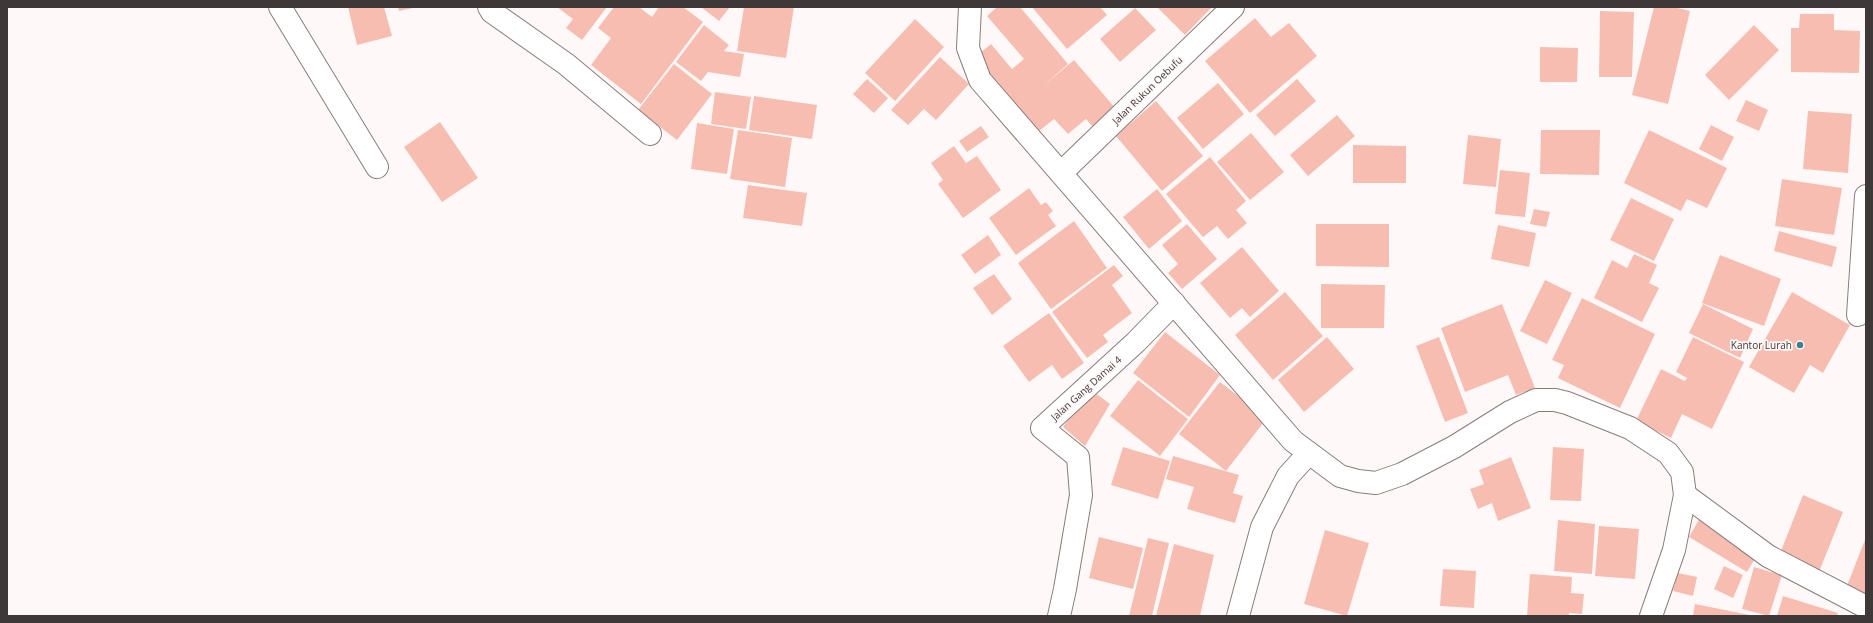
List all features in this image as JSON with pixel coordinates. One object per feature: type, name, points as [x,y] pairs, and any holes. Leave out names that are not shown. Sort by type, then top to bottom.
[{"type":"street","points":[[280,7],[377,167]]},
{"type":"street","points":[[489,7],[492,12],[566,64],[650,134]]},
{"type":"street","name":"Jalan Rukun Oebufu","points":[[1061,173],[1233,7]]},
{"type":"street","points":[[968,8],[968,48],[980,80],[1293,441],[1340,476],[1358,481],[1376,483],[1402,474],[1454,447],[1510,412],[1536,400],[1555,400],[1566,403],[1630,428],[1668,453],[1682,472],[1685,495],[1674,550],[1651,616]]},
{"type":"street","points":[[1858,315],[1866,196]]},
{"type":"street","name":"Jalan Gang Damai 4","points":[[1059,616],[1081,495],[1078,457],[1042,428],[1136,342],[1174,302]]},
{"type":"street","points":[[1238,616],[1262,527],[1288,476],[1309,453]]},
{"type":"street","points":[[1685,495],[1768,556],[1866,607]]},
{"type":"building","points":[[348,7],[384,7],[392,36],[357,45]]},
{"type":"building","points":[[398,7],[413,7],[413,8],[399,11]]},
{"type":"building","points":[[557,7],[607,7],[582,40],[566,28],[573,19]]},
{"type":"building","points":[[614,7],[639,7],[652,17],[659,7],[683,7],[703,22],[641,104],[591,65],[611,38],[598,28]]},
{"type":"building","points":[[701,7],[730,7],[719,21]]},
{"type":"building","points":[[744,7],[794,7],[786,58],[737,51]]},
{"type":"building","points":[[997,7],[1020,7],[1068,64],[1042,87],[1074,60],[1116,109],[1094,128],[1086,119],[1068,134],[1054,119],[1038,132],[974,58],[991,44],[1012,69],[1024,59],[987,16]]},
{"type":"building","points":[[1032,7],[1100,7],[1107,15],[1067,49]]},
{"type":"building","points":[[1157,7],[1212,7],[1185,35]]},
{"type":"building","points":[[1654,7],[1673,7],[1690,11],[1668,104],[1632,95]]},
{"type":"building","points":[[1135,8],[1156,30],[1120,62],[1100,39]]},
{"type":"building","points":[[1600,11],[1634,12],[1632,77],[1599,77]]},
{"type":"building","points":[[1800,14],[1834,14],[1834,30],[1860,31],[1859,73],[1791,72],[1791,28],[1799,28]]},
{"type":"building","points":[[1255,18],[1271,37],[1289,23],[1317,56],[1250,113],[1205,61]]},
{"type":"building","points":[[915,19],[944,47],[895,101],[865,73]]},
{"type":"building","points":[[704,25],[729,45],[724,51],[744,54],[740,77],[708,72],[701,81],[676,62]]},
{"type":"building","points":[[1754,25],[1779,50],[1729,100],[1705,75]]},
{"type":"building","points":[[1540,47],[1578,48],[1577,82],[1540,82]]},
{"type":"building","points":[[940,57],[969,84],[936,120],[924,109],[908,125],[891,110]]},
{"type":"building","points":[[674,64],[712,94],[677,140],[638,110]]},
{"type":"building","points":[[867,79],[888,98],[874,113],[853,94]]},
{"type":"building","points":[[1297,79],[1316,101],[1275,136],[1256,115]]},
{"type":"building","points":[[1218,83],[1244,114],[1203,149],[1177,118]]},
{"type":"building","points":[[715,92],[751,97],[746,129],[711,124]]},
{"type":"building","points":[[754,96],[817,105],[812,139],[749,130]]},
{"type":"building","points":[[1746,100],[1768,110],[1759,131],[1736,121]]},
{"type":"building","points":[[1156,101],[1203,156],[1162,191],[1116,136]]},
{"type":"building","points":[[1808,111],[1852,114],[1848,173],[1803,169]]},
{"type":"building","points":[[1337,115],[1355,136],[1308,176],[1290,155]]},
{"type":"building","points":[[440,122],[478,178],[442,202],[404,147]]},
{"type":"building","points":[[697,123],[734,129],[727,174],[691,169]]},
{"type":"building","points":[[1711,125],[1734,137],[1722,161],[1699,149]]},
{"type":"building","points":[[981,126],[989,137],[967,152],[959,141]]},
{"type":"building","points":[[738,130],[792,138],[785,187],[730,179]]},
{"type":"building","points":[[1541,130],[1600,130],[1599,175],[1540,174]]},
{"type":"building","points":[[1649,130],[1727,168],[1707,208],[1687,199],[1681,211],[1624,183]]},
{"type":"building","points":[[1251,133],[1284,172],[1250,200],[1217,162]]},
{"type":"building","points":[[1468,135],[1501,139],[1496,187],[1463,184]]},
{"type":"building","points":[[1353,145],[1406,146],[1406,183],[1353,183]]},
{"type":"building","points":[[954,146],[966,163],[977,156],[1001,190],[963,218],[938,184],[943,180],[931,163]]},
{"type":"building","points":[[1210,157],[1246,201],[1236,210],[1247,223],[1228,239],[1217,226],[1203,237],[1166,194]]},
{"type":"building","points":[[1500,170],[1530,173],[1525,217],[1495,214]]},
{"type":"building","points":[[1782,179],[1842,188],[1834,235],[1775,226]]},
{"type":"building","points":[[748,185],[807,193],[802,226],[743,218]]},
{"type":"building","points":[[1029,188],[1041,205],[1046,202],[1053,211],[1048,215],[1056,226],[1016,255],[989,218]]},
{"type":"building","points":[[1157,189],[1182,221],[1149,249],[1123,217]]},
{"type":"building","points":[[1631,198],[1674,219],[1654,261],[1610,240]]},
{"type":"building","points":[[1534,209],[1550,212],[1546,227],[1530,224]]},
{"type":"building","points":[[1074,221],[1107,268],[1051,309],[1018,263]]},
{"type":"building","points":[[1187,224],[1217,259],[1182,289],[1168,273],[1178,264],[1162,245]]},
{"type":"building","points":[[1316,224],[1389,224],[1389,267],[1316,266]]},
{"type":"building","points":[[1498,225],[1536,233],[1529,267],[1491,259]]},
{"type":"building","points":[[1779,231],[1837,247],[1832,267],[1774,251]]},
{"type":"building","points":[[988,235],[1001,255],[975,274],[961,255]]},
{"type":"building","points":[[1242,247],[1279,291],[1250,317],[1242,308],[1230,318],[1200,283]]},
{"type":"building","points":[[1634,254],[1657,265],[1649,283],[1659,288],[1642,322],[1594,298],[1612,260],[1627,268]]},
{"type":"building","points":[[1720,255],[1781,279],[1764,326],[1702,303]]},
{"type":"building","points":[[1114,265],[1123,276],[1112,285],[1132,313],[1103,335],[1108,342],[1087,358],[1052,312]]},
{"type":"building","points":[[994,274],[1012,299],[992,315],[973,288]]},
{"type":"building","points":[[1545,280],[1572,293],[1547,344],[1520,331]]},
{"type":"building","points":[[1321,284],[1385,285],[1384,328],[1321,328]]},
{"type":"building","points":[[1285,292],[1323,336],[1273,380],[1235,335]]},
{"type":"building","name":"Kantor Lurah","points":[[1792,292],[1850,325],[1823,373],[1810,365],[1794,393],[1749,367]]},
{"type":"building","points":[[1582,298],[1655,334],[1620,408],[1558,378],[1564,365],[1552,360]]},
{"type":"building","points":[[1502,304],[1535,388],[1516,395],[1508,375],[1465,392],[1441,328]]},
{"type":"building","points":[[1703,304],[1753,329],[1740,358],[1689,333]]},
{"type":"building","points":[[1049,313],[1084,363],[1062,379],[1052,365],[1029,382],[1003,346]]},
{"type":"building","points":[[1165,332],[1220,375],[1189,417],[1133,373]]},
{"type":"building","points":[[1327,337],[1354,369],[1304,412],[1278,380]]},
{"type":"building","points":[[1439,337],[1468,413],[1445,422],[1416,346]]},
{"type":"building","points":[[1693,337],[1744,362],[1712,429],[1682,414],[1671,438],[1636,421],[1661,369],[1685,381],[1687,378],[1676,372]]},
{"type":"building","points":[[1138,380],[1188,419],[1160,456],[1110,416]]},
{"type":"building","points":[[1220,382],[1267,418],[1226,471],[1179,434]]},
{"type":"building","points":[[1091,390],[1110,404],[1085,446],[1063,427]]},
{"type":"building","points":[[1123,447],[1170,461],[1158,499],[1111,485]]},
{"type":"building","points":[[1553,447],[1584,449],[1581,501],[1550,500]]},
{"type":"building","points":[[1173,456],[1239,475],[1233,493],[1243,496],[1235,523],[1187,509],[1194,487],[1166,479]]},
{"type":"building","points":[[1511,457],[1531,508],[1498,521],[1492,503],[1478,509],[1470,489],[1484,484],[1479,470]]},
{"type":"building","points":[[1803,495],[1843,512],[1819,572],[1779,556]]},
{"type":"building","points":[[1701,516],[1759,552],[1747,572],[1689,537]]},
{"type":"building","points":[[1558,520],[1595,524],[1592,574],[1554,571]]},
{"type":"building","points":[[1599,526],[1639,529],[1635,579],[1595,576]]},
{"type":"building","points":[[1325,530],[1369,543],[1347,616],[1304,604]]},
{"type":"building","points":[[1099,537],[1143,548],[1133,589],[1089,578]]},
{"type":"building","points":[[1866,537],[1866,599],[1845,591]]},
{"type":"building","points":[[1148,538],[1169,543],[1152,616],[1129,616]]},
{"type":"building","points":[[1174,544],[1214,555],[1200,616],[1156,616]]},
{"type":"building","points":[[1724,566],[1743,575],[1733,598],[1714,589]]},
{"type":"building","points":[[1754,567],[1782,575],[1769,616],[1742,609]]},
{"type":"building","points":[[1443,569],[1476,571],[1474,608],[1440,606]]},
{"type":"building","points":[[1678,573],[1697,577],[1693,596],[1673,591]]},
{"type":"building","points":[[1530,574],[1572,577],[1571,593],[1584,594],[1582,614],[1569,613],[1569,616],[1527,616]]},
{"type":"building","points":[[1783,596],[1838,613],[1837,616],[1777,616]]},
{"type":"building","points":[[1695,604],[1750,615],[1750,616],[1693,616]]},
{"type":"place","name":"Kantor Lurah","points":[[1800,345]]}]
